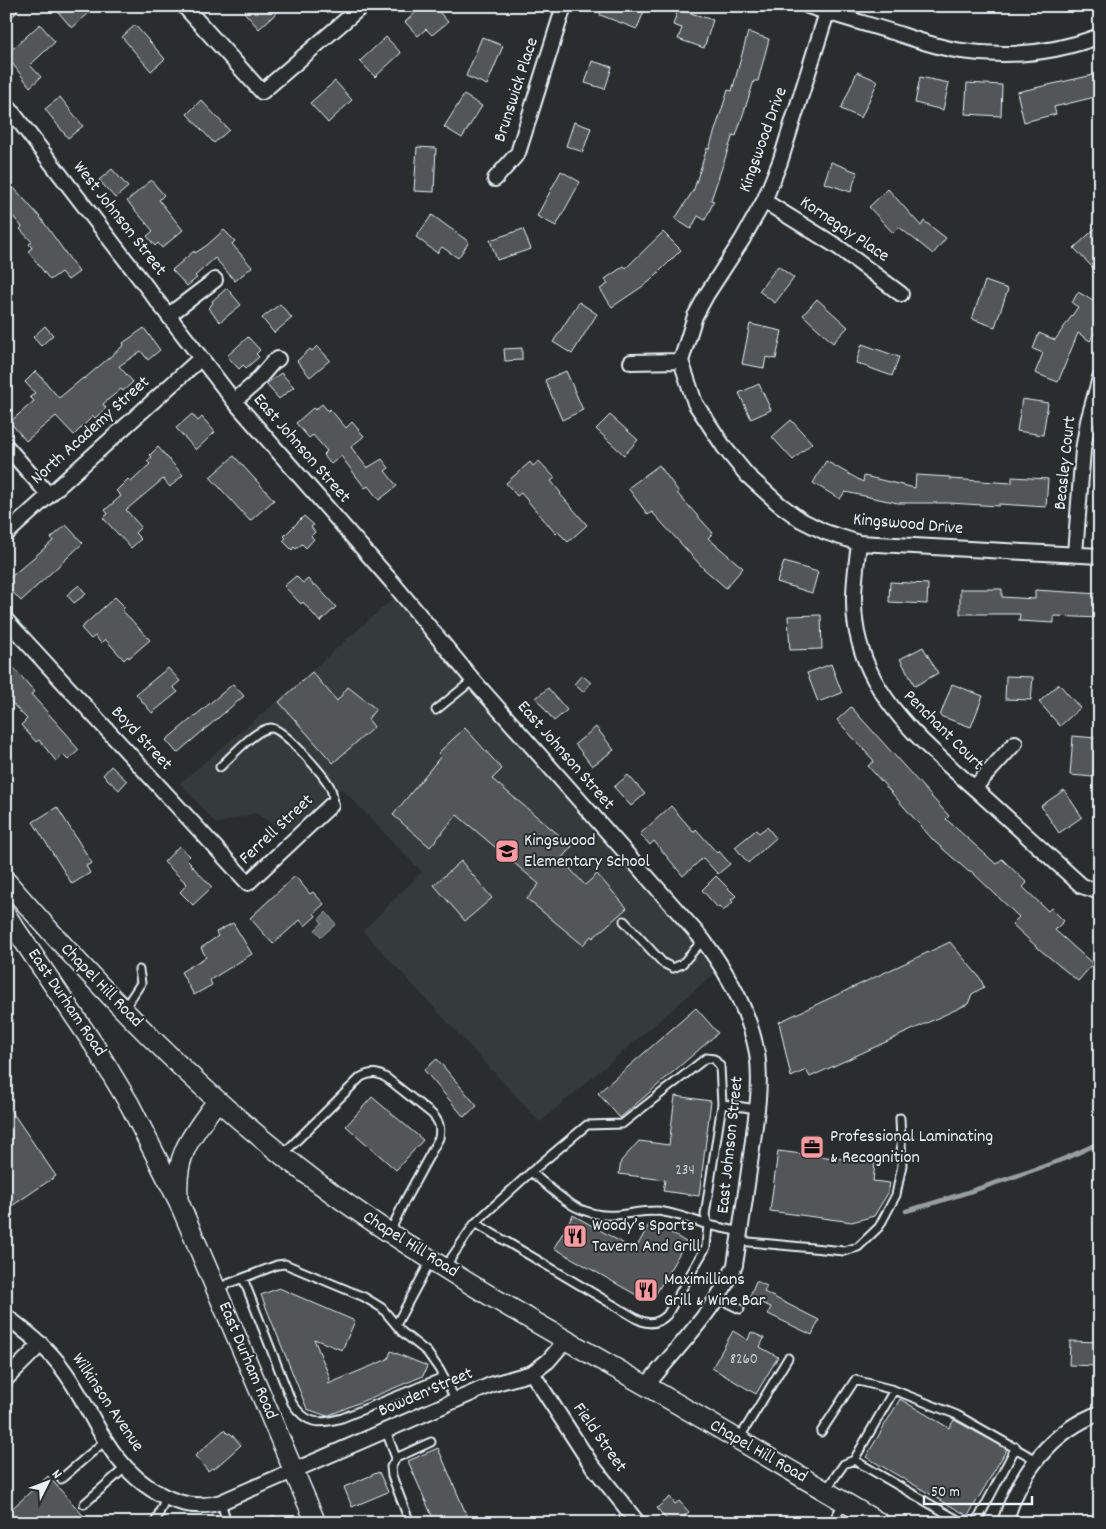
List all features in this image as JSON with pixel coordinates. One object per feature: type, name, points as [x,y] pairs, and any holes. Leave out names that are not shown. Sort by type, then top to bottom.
[{"type":"main road","name":"Chapel Hill Road","points":[[6,881],[123,1010],[217,1101],[282,1155],[342,1200],[438,1264],[880,1523]]},
{"type":"main road","name":"East Durham Road","points":[[6,914],[114,1075],[178,1200],[316,1523]]},
{"type":"main road","name":"East Durham Road","points":[[178,1200],[178,1173],[184,1149],[217,1101]]},
{"type":"street","points":[[184,6],[262,92],[362,6]]},
{"type":"street","name":"Brunswick Place","points":[[495,179],[518,153],[564,6]]},
{"type":"street","points":[[808,6],[828,9],[937,46],[960,51],[1025,54],[1063,48],[1100,36]]},
{"type":"street","name":"Kingswood Drive","points":[[828,9],[780,162],[764,200],[742,240],[695,316],[681,361],[695,403],[724,447],[747,475],[779,504],[801,520],[825,532],[859,543],[1100,556]]},
{"type":"street","name":"West Johnson Street","points":[[6,104],[201,358]]},
{"type":"street","name":"Kornegay Place","points":[[764,200],[838,247],[901,294]]},
{"type":"street","points":[[169,315],[215,280]]},
{"type":"street","name":"East Johnson Street","points":[[201,358],[234,401],[386,575],[474,680],[703,940],[728,976],[751,1029],[757,1054],[757,1109],[735,1265],[728,1282],[717,1298],[646,1386]]},
{"type":"street","name":"North Academy Street","points":[[6,534],[48,494],[201,358]]},
{"type":"street","points":[[234,401],[254,384],[269,366],[278,359]]},
{"type":"street","points":[[631,362],[681,361]]},
{"type":"street","name":"Beasley Court","points":[[1075,554],[1083,450],[1088,421],[1100,378]]},
{"type":"street","points":[[6,446],[48,494]]},
{"type":"street","name":"Penchant Court","points":[[859,543],[853,598],[855,620],[863,655],[874,681],[896,713],[974,788],[1082,886],[1100,892]]},
{"type":"street","name":"Boyd Street","points":[[6,620],[248,883]]},
{"type":"street","points":[[974,788],[1015,743]]},
{"type":"street","name":"Ferrell Street","points":[[248,883],[331,805]]},
{"type":"street","name":"Wilkinson Avenue","points":[[6,1316],[41,1344],[63,1369],[116,1456],[146,1485],[166,1497],[178,1503],[188,1505],[211,1506],[293,1471]]},
{"type":"street","name":"Bowden Street","points":[[293,1471],[493,1384],[532,1373],[548,1361],[566,1340]]},
{"type":"street","points":[[6,1379],[41,1344]]},
{"type":"street","name":"Field Street","points":[[532,1373],[592,1464],[638,1523]]},
{"type":"street","points":[[1011,1521],[1020,1483],[1036,1460],[1052,1442],[1074,1425],[1100,1413]]},
{"type":"lane","points":[[436,710],[474,680]]},
{"type":"lane","points":[[220,767],[257,734],[270,728],[283,733],[330,787],[333,798],[331,805]]},
{"type":"lane","points":[[624,921],[663,963],[673,968],[682,964],[703,940]]},
{"type":"lane","points":[[123,1010],[141,983],[139,970]]},
{"type":"lane","points":[[396,1325],[438,1264],[475,1223],[530,1172],[587,1125],[622,1124],[706,1058],[714,1058],[720,1066],[722,1104],[705,1215],[708,1225],[706,1247],[667,1315],[660,1321],[651,1324],[637,1319],[475,1223]]},
{"type":"lane","points":[[282,1155],[361,1077],[368,1073],[375,1073],[381,1074],[388,1079],[432,1114],[438,1120],[440,1131],[439,1138],[404,1202],[390,1233]]},
{"type":"lane","points":[[722,1104],[757,1109]]},
{"type":"lane","points":[[530,1172],[576,1207],[591,1212],[614,1216],[662,1212],[740,1236],[844,1251],[858,1247],[879,1227],[896,1195],[902,1165],[900,1118]]},
{"type":"lane","points":[[216,1288],[277,1265],[285,1264],[374,1302],[382,1308],[402,1332],[427,1352],[456,1400]]},
{"type":"lane","points":[[243,1278],[292,1403],[302,1416],[310,1421],[317,1423],[328,1422],[342,1418],[443,1377]]},
{"type":"lane","points":[[717,1298],[740,1309]]},
{"type":"lane","points":[[739,1440],[788,1358]]},
{"type":"lane","points":[[821,1432],[855,1380],[894,1390],[957,1415],[1036,1460]]},
{"type":"lane","points":[[825,1491],[844,1464],[854,1460],[894,1390]]},
{"type":"lane","points":[[386,1431],[396,1458]]},
{"type":"lane","points":[[61,1480],[106,1440]]},
{"type":"lane","points":[[410,1523],[392,1476],[391,1467],[396,1458],[431,1442]]},
{"type":"lane","points":[[976,1523],[1016,1448]]},
{"type":"lane","points":[[854,1460],[963,1523]]},
{"type":"lane","points":[[84,1504],[126,1466]]},
{"type":"lane","points":[[155,1523],[166,1497]]},
{"type":"lane","points":[[221,1502],[227,1523]]},
{"type":"lane","points":[[832,1523],[845,1502]]},
{"type":"lane","points":[[267,1523],[273,1521],[274,1523]]},
{"type":"shaded area","name":"Kingswood Elementary School","points":[[395,597],[492,714],[707,958],[715,973],[540,1122],[363,931],[422,872],[341,788],[289,830],[278,828],[256,813],[216,824],[180,783],[276,702]]},
{"type":"shaded area","points":[[326,912],[336,924],[321,937],[315,930],[322,923],[319,919]]},
{"type":"building","points":[[66,6],[97,6],[72,28],[58,12]]},
{"type":"building","points":[[250,6],[284,6],[259,29],[244,12]]},
{"type":"building","points":[[423,6],[434,6],[448,22],[432,35],[426,29],[418,36],[405,22]]},
{"type":"building","points":[[603,6],[646,6],[637,29],[600,15]]},
{"type":"building","points":[[678,9],[713,20],[704,48],[678,39],[682,28],[673,25]]},
{"type":"building","points":[[40,24],[55,42],[30,65],[41,77],[30,87],[6,55]]},
{"type":"building","points":[[135,25],[165,59],[151,71],[122,37]]},
{"type":"building","points":[[748,32],[769,39],[758,81],[754,81],[736,136],[733,135],[711,200],[714,201],[705,220],[698,216],[691,229],[675,219],[694,189],[728,90],[732,91]]},
{"type":"building","points":[[386,37],[401,53],[375,77],[360,61]]},
{"type":"building","points":[[482,37],[503,46],[487,85],[466,76]]},
{"type":"building","points":[[592,61],[612,67],[605,89],[585,83]]},
{"type":"building","points":[[857,72],[878,81],[861,118],[841,109]]},
{"type":"building","points":[[1093,75],[1099,96],[1054,107],[1056,114],[1024,122],[1017,92]]},
{"type":"building","points":[[920,77],[949,83],[943,110],[915,103]]},
{"type":"building","points":[[335,81],[352,100],[328,123],[310,103]]},
{"type":"building","points":[[967,83],[1002,85],[1001,116],[965,114]]},
{"type":"building","points":[[464,95],[482,106],[462,138],[444,127]]},
{"type":"building","points":[[60,97],[83,126],[68,138],[45,109]]},
{"type":"building","points":[[201,100],[229,130],[214,143],[187,114]]},
{"type":"building","points":[[574,122],[591,128],[583,152],[566,146]]},
{"type":"building","points":[[417,147],[436,148],[434,192],[414,191]]},
{"type":"building","points":[[831,162],[857,172],[851,192],[824,183]]},
{"type":"building","points":[[112,169],[128,187],[115,198],[99,180]]},
{"type":"building","points":[[561,171],[580,182],[556,226],[537,216]]},
{"type":"building","points":[[6,179],[40,217],[79,272],[68,280],[61,272],[50,280],[28,251],[32,248],[29,244],[32,242],[20,229],[22,227],[6,208]]},
{"type":"building","points":[[151,180],[164,195],[159,200],[183,230],[162,248],[158,243],[155,246],[147,236],[153,231],[127,201]]},
{"type":"building","points":[[888,189],[921,226],[924,221],[946,238],[933,254],[899,227],[893,233],[869,207]]},
{"type":"building","points":[[432,215],[469,242],[458,258],[442,247],[437,253],[416,237]]},
{"type":"building","points":[[1100,224],[1100,263],[1094,269],[1074,248]]},
{"type":"building","points":[[523,229],[531,249],[497,260],[490,240]]},
{"type":"building","points":[[224,230],[235,241],[232,244],[252,267],[235,281],[215,258],[187,286],[172,270],[194,251],[195,253],[206,246]]},
{"type":"building","points":[[663,232],[681,250],[649,282],[612,307],[600,289],[608,284],[605,279],[624,266],[626,268]]},
{"type":"building","points":[[778,266],[794,278],[775,303],[759,291]]},
{"type":"building","points":[[985,281],[1008,289],[995,327],[972,319]]},
{"type":"building","points":[[227,288],[241,305],[220,322],[208,308],[213,303],[212,301]]},
{"type":"building","points":[[1078,292],[1100,305],[1100,325],[1090,341],[1078,333],[1058,382],[1035,373],[1043,353],[1033,349],[1039,333],[1055,340],[1078,307],[1072,303]]},
{"type":"building","points":[[817,299],[848,327],[833,343],[803,315]]},
{"type":"building","points":[[579,302],[597,314],[572,354],[553,342]]},
{"type":"building","points":[[280,304],[292,318],[274,333],[262,318]]},
{"type":"building","points":[[750,324],[782,331],[776,359],[766,357],[764,368],[742,364]]},
{"type":"building","points":[[45,326],[53,335],[41,346],[33,337]]},
{"type":"building","points":[[144,328],[160,350],[148,360],[141,351],[119,366],[133,382],[103,404],[106,408],[95,418],[93,416],[74,435],[56,416],[26,441],[10,422],[34,401],[30,397],[35,393],[25,382],[36,371],[59,398],[124,345],[123,343]]},
{"type":"building","points":[[248,337],[260,350],[256,354],[259,357],[246,368],[243,365],[239,369],[227,356]]},
{"type":"building","points":[[862,344],[899,357],[892,376],[856,363]]},
{"type":"building","points":[[317,346],[330,360],[310,377],[297,361],[310,349],[312,351]]},
{"type":"building","points":[[522,348],[522,360],[505,361],[504,349]]},
{"type":"building","points":[[566,371],[583,410],[562,420],[545,380]]},
{"type":"building","points":[[281,373],[294,387],[279,399],[266,384]]},
{"type":"building","points":[[759,384],[771,410],[751,419],[739,393]]},
{"type":"building","points":[[1022,399],[1048,403],[1043,435],[1017,431]]},
{"type":"building","points":[[322,404],[328,411],[330,409],[346,428],[352,422],[364,436],[351,447],[367,468],[382,459],[389,468],[385,471],[397,486],[379,500],[368,486],[365,488],[341,456],[331,464],[323,455],[327,451],[313,435],[309,438],[296,423],[313,408],[315,410]]},
{"type":"building","points":[[192,414],[198,421],[202,417],[215,432],[196,450],[176,428]]},
{"type":"building","points":[[610,415],[638,440],[624,455],[596,429]]},
{"type":"building","points":[[791,420],[812,443],[793,460],[772,437]]},
{"type":"building","points":[[158,447],[183,475],[170,487],[163,479],[126,510],[141,527],[135,533],[141,539],[131,548],[103,518],[108,514],[105,510],[121,496],[116,491],[128,479],[131,482],[150,464],[147,461]]},
{"type":"building","points":[[234,456],[274,500],[250,521],[210,477]]},
{"type":"building","points":[[539,461],[555,478],[551,481],[560,494],[587,525],[568,542],[558,532],[556,534],[521,493],[517,496],[506,483],[530,462],[533,466]]},
{"type":"building","points":[[826,461],[863,482],[864,476],[915,488],[916,475],[1012,483],[1012,477],[1048,479],[1046,507],[999,504],[999,506],[949,503],[898,503],[845,492],[840,499],[813,483]]},
{"type":"building","points":[[659,465],[679,492],[677,493],[713,533],[708,538],[743,568],[726,588],[704,569],[652,512],[648,515],[628,488]]},
{"type":"building","points":[[304,516],[314,525],[311,527],[315,532],[311,536],[314,539],[306,548],[302,544],[296,549],[294,547],[292,550],[283,541],[286,538],[284,536]]},
{"type":"building","points":[[66,525],[83,543],[21,601],[6,585],[6,581],[53,541],[51,538]]},
{"type":"building","points":[[784,562],[818,572],[812,593],[777,582]]},
{"type":"building","points":[[296,576],[303,583],[308,579],[314,586],[315,584],[336,607],[320,622],[303,602],[301,604],[284,586]]},
{"type":"building","points":[[890,582],[928,584],[927,604],[889,602]]},
{"type":"building","points":[[79,585],[86,594],[74,603],[67,595]]},
{"type":"building","points":[[960,589],[1002,589],[1002,597],[1035,599],[1035,590],[1100,594],[1100,618],[1054,616],[1054,623],[1019,621],[1020,614],[960,614]]},
{"type":"building","points":[[115,597],[125,607],[122,610],[150,640],[124,660],[105,639],[101,643],[95,636],[91,639],[81,628]]},
{"type":"building","points":[[821,615],[822,649],[790,650],[788,616]]},
{"type":"building","points":[[923,647],[938,673],[915,686],[900,659]]},
{"type":"building","points":[[6,662],[13,667],[35,692],[31,694],[79,750],[68,760],[63,755],[56,761],[39,740],[36,742],[21,725],[27,719],[6,697]]},
{"type":"building","points":[[831,664],[842,693],[818,702],[807,673]]},
{"type":"building","points":[[168,668],[180,681],[173,687],[178,692],[152,713],[136,694]]},
{"type":"building","points":[[312,672],[337,701],[348,687],[376,709],[368,719],[374,727],[333,763],[279,702]]},
{"type":"building","points":[[582,675],[591,683],[583,692],[574,684]]},
{"type":"building","points":[[1006,676],[1033,677],[1031,700],[1005,699]]},
{"type":"building","points":[[233,684],[244,696],[177,753],[166,740]]},
{"type":"building","points":[[952,684],[983,696],[971,727],[940,716]]},
{"type":"building","points":[[1059,684],[1080,708],[1060,726],[1039,702]]},
{"type":"building","points":[[548,688],[567,710],[554,721],[536,698]]},
{"type":"building","points":[[851,707],[949,816],[946,819],[996,864],[1002,859],[1027,883],[1023,887],[1048,911],[1051,908],[1064,921],[1055,930],[1093,964],[1078,981],[1012,924],[1019,917],[971,871],[969,872],[934,841],[868,766],[874,761],[837,720]]},
{"type":"building","points":[[596,727],[614,750],[592,766],[575,744]]},
{"type":"building","points":[[465,728],[502,769],[492,779],[572,846],[561,859],[585,885],[597,874],[627,908],[593,938],[591,936],[583,945],[527,899],[539,884],[457,815],[430,847],[393,815],[441,756],[438,753]]},
{"type":"building","points":[[1073,736],[1096,738],[1093,777],[1070,775]]},
{"type":"building","points":[[111,766],[127,781],[119,790],[103,775]]},
{"type":"building","points":[[628,775],[645,794],[631,806],[614,787]]},
{"type":"building","points":[[1064,790],[1082,817],[1059,833],[1041,806]]},
{"type":"building","points":[[671,806],[694,832],[696,829],[717,853],[719,851],[730,864],[718,874],[703,858],[683,876],[654,841],[650,845],[640,834]]},
{"type":"building","points":[[57,807],[92,863],[86,866],[90,873],[72,884],[33,822]]},
{"type":"building","points":[[767,827],[776,838],[748,863],[735,847],[756,830],[759,833]]},
{"type":"building","points":[[179,846],[190,856],[187,859],[190,864],[212,887],[193,905],[180,892],[187,884],[164,862]]},
{"type":"building","points":[[461,861],[492,898],[465,921],[434,885]]},
{"type":"building","points":[[295,876],[310,894],[313,892],[324,904],[314,913],[316,916],[305,926],[300,920],[273,944],[250,918]]},
{"type":"building","points":[[716,876],[736,896],[731,900],[733,902],[723,911],[702,890]]},
{"type":"building","points":[[233,923],[252,954],[210,980],[212,985],[194,995],[181,972],[206,957],[201,948],[218,936],[216,932]]},
{"type":"building","points":[[950,942],[980,978],[984,987],[972,994],[968,1004],[810,1077],[806,1070],[791,1077],[779,1022]]},
{"type":"building","points":[[696,1008],[718,1033],[620,1118],[598,1093]]},
{"type":"building","points":[[437,1059],[477,1106],[464,1117],[424,1070]]},
{"type":"building","points":[[675,1096],[711,1101],[699,1196],[663,1191],[665,1180],[619,1174],[621,1161],[639,1141],[669,1145]]},
{"type":"building","points":[[372,1097],[423,1140],[396,1170],[346,1126]]},
{"type":"building","points":[[6,1103],[56,1176],[6,1210]]},
{"type":"building","points":[[778,1151],[875,1163],[873,1181],[890,1183],[888,1193],[874,1216],[852,1222],[770,1211]]},
{"type":"building","points":[[573,1215],[635,1250],[651,1221],[686,1242],[653,1299],[645,1300],[554,1248]]},
{"type":"building","points":[[756,1281],[767,1286],[764,1292],[819,1320],[812,1335],[768,1314],[771,1307],[749,1298]]},
{"type":"building","points":[[279,1288],[355,1321],[342,1350],[314,1339],[330,1378],[328,1384],[388,1359],[391,1351],[427,1366],[423,1376],[327,1416],[307,1409],[261,1295]]},
{"type":"building","points":[[733,1331],[748,1340],[751,1332],[764,1338],[760,1347],[778,1357],[756,1394],[712,1368]]},
{"type":"building","points":[[1070,1341],[1100,1342],[1100,1366],[1069,1365]]},
{"type":"building","points":[[900,1399],[949,1428],[954,1420],[1007,1449],[968,1516],[866,1457]]},
{"type":"building","points":[[224,1430],[228,1434],[230,1433],[241,1445],[214,1469],[212,1468],[208,1471],[195,1456]]},
{"type":"building","points":[[438,1448],[470,1523],[435,1523],[408,1461]]},
{"type":"building","points":[[379,1472],[388,1492],[352,1507],[344,1487]]},
{"type":"building","points":[[48,1476],[90,1523],[6,1523],[6,1514]]},
{"type":"building","points":[[670,1497],[675,1504],[679,1501],[689,1512],[684,1516],[689,1523],[669,1523],[657,1508]]},
{"type":"waterway","points":[[906,1211],[960,1195],[1035,1169],[1068,1157],[1100,1142]]},
{"type":"place","name":"Kingswood Elementary School","points":[[507,851]]},
{"type":"place","name":"Professional Laminating & Recognition","points":[[812,1147]]},
{"type":"place","name":"Woody’s Sports Tavern And Grill","points":[[575,1236]]},
{"type":"place","name":"Maximillians Grill & Wine Bar","points":[[646,1290]]}]
